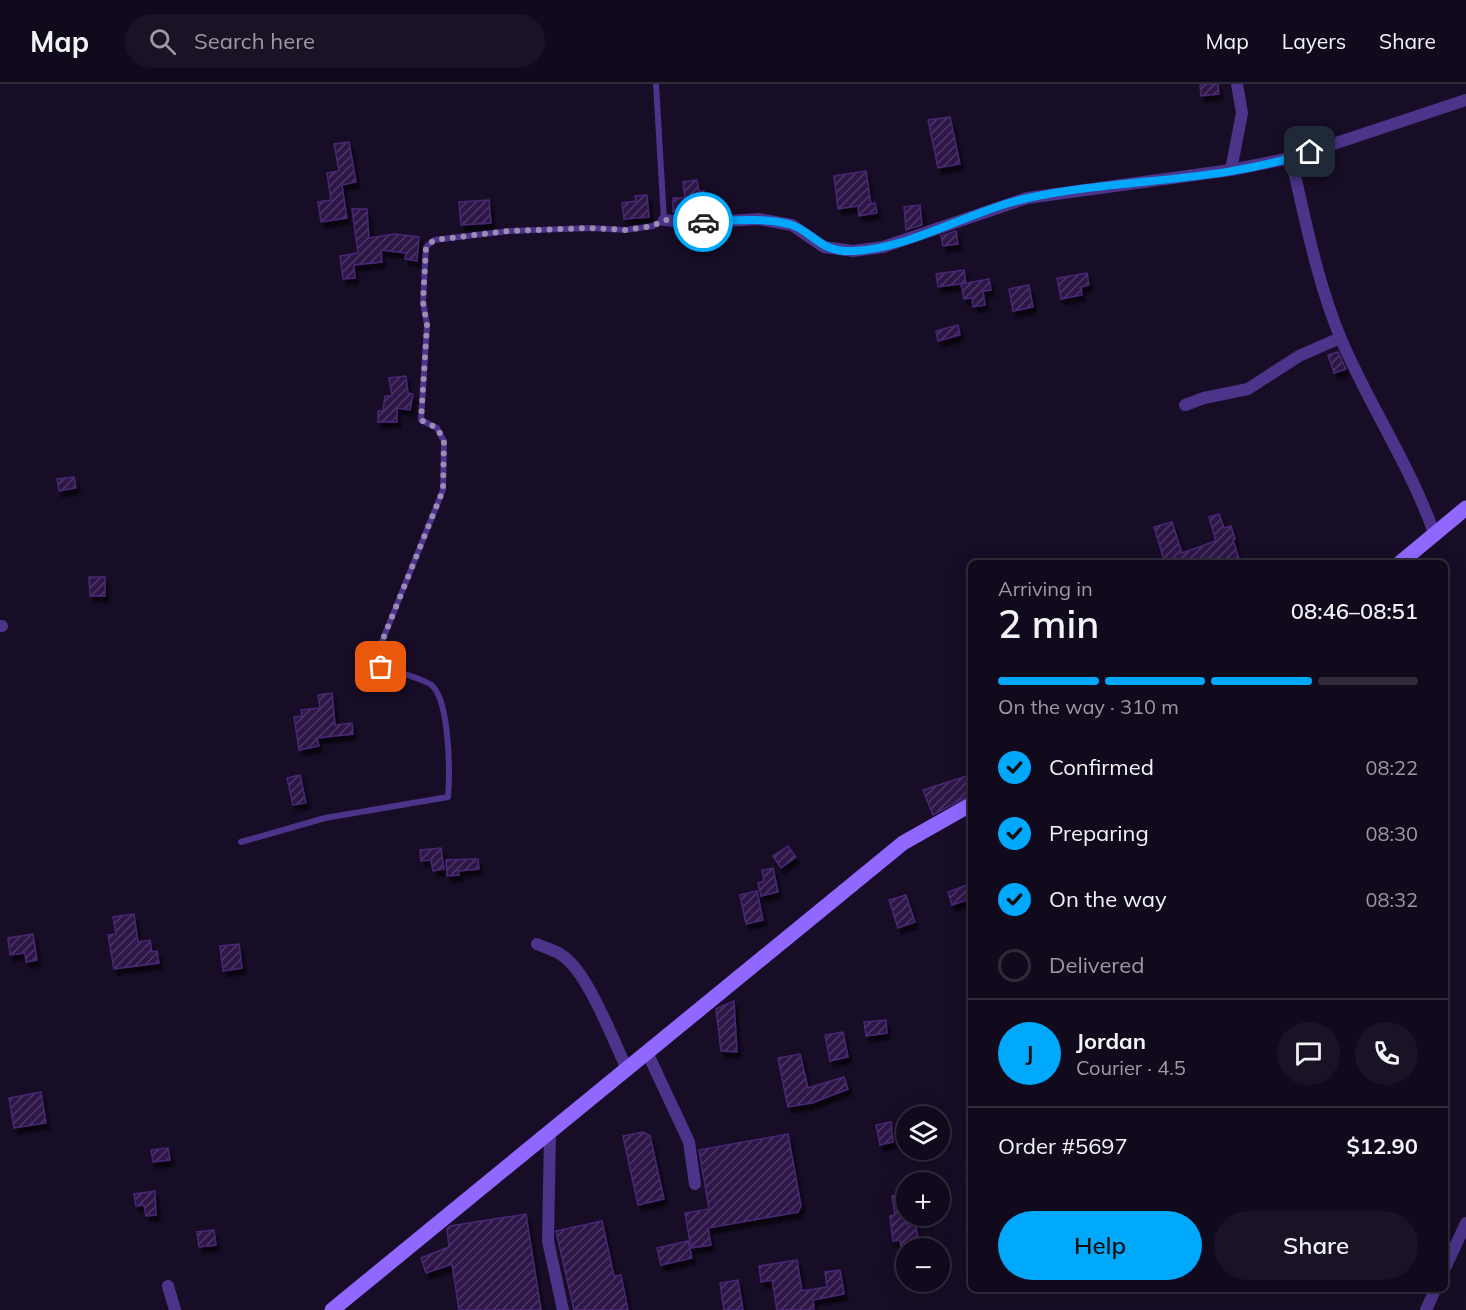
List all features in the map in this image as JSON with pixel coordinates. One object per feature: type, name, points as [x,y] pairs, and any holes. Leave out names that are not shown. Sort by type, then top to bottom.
[{"type":"main road","points":[[1403,560],[1466,508]]},
{"type":"main road","points":[[332,1310],[903,843],[968,806]]},
{"type":"street","points":[[1232,170],[1242,113],[1237,84]]},
{"type":"street","points":[[664,220],[698,223],[759,219],[792,225],[824,247],[853,251],[883,247],[1027,198],[1232,170],[1291,158],[1466,100]]},
{"type":"street","points":[[1291,158],[1316,263],[1340,338],[1422,498],[1434,533]]},
{"type":"street","points":[[1185,405],[1204,398],[1248,389],[1299,356],[1340,338]]},
{"type":"street","points":[[537,944],[562,955],[569,961],[591,994],[627,1069]]},
{"type":"street","points":[[647,1052],[689,1142],[695,1184]]},
{"type":"street","points":[[549,1132],[548,1241],[563,1310]]},
{"type":"street","points":[[1448,1261],[1466,1223]]},
{"type":"street","points":[[168,1286],[175,1310]]},
{"type":"street","points":[[1426,1310],[1434,1292]]},
{"type":"lane","points":[[241,842],[325,818],[448,797],[450,768],[441,699],[431,685],[381,667],[377,654],[443,490],[444,441],[437,428],[421,420],[427,325],[423,302],[426,247],[434,240],[508,231],[590,228],[626,230],[653,226],[664,220],[656,84]]},
{"type":"building","points":[[1200,84],[1218,84],[1219,94],[1201,96]]},
{"type":"building","points":[[950,117],[960,164],[938,168],[928,120]]},
{"type":"building","points":[[349,142],[356,182],[342,185],[347,218],[321,222],[318,202],[331,200],[327,173],[339,171],[334,144]]},
{"type":"building","points":[[866,171],[871,204],[875,203],[877,213],[859,216],[858,206],[838,209],[834,176]]},
{"type":"building","points":[[697,180],[699,191],[704,191],[704,213],[673,212],[673,198],[685,198],[683,182]]},
{"type":"building","points":[[647,195],[649,217],[624,219],[622,203],[636,201],[635,196]]},
{"type":"building","points":[[489,200],[491,223],[461,225],[459,202]]},
{"type":"building","points":[[920,205],[922,225],[906,230],[904,207]]},
{"type":"building","points":[[352,209],[367,209],[369,238],[395,234],[419,237],[417,261],[405,259],[406,253],[381,250],[382,262],[354,265],[355,278],[343,279],[340,256],[358,253]]},
{"type":"building","points":[[956,231],[958,244],[943,246],[941,236]]},
{"type":"building","points":[[964,270],[966,283],[938,287],[936,274]]},
{"type":"building","points":[[1087,273],[1089,285],[1081,287],[1082,295],[1061,299],[1057,278]]},
{"type":"building","points":[[989,279],[991,290],[983,291],[985,305],[973,307],[972,298],[964,299],[961,284]]},
{"type":"building","points":[[1029,285],[1033,307],[1013,311],[1009,289]]},
{"type":"building","points":[[958,325],[960,335],[938,341],[936,331]]},
{"type":"building","points":[[1338,352],[1346,369],[1334,373],[1328,355]]},
{"type":"building","points":[[406,376],[408,393],[413,394],[410,410],[397,408],[397,422],[378,422],[378,411],[383,411],[385,396],[392,396],[389,378]]},
{"type":"building","points":[[74,477],[76,488],[59,491],[57,479]]},
{"type":"building","points":[[1219,514],[1224,528],[1231,526],[1239,560],[1164,560],[1154,527],[1172,522],[1182,553],[1216,541],[1209,517]]},
{"type":"building","points":[[89,577],[105,577],[105,596],[90,596]]},
{"type":"building","points":[[332,693],[335,725],[352,723],[353,734],[317,738],[319,746],[299,750],[294,717],[302,716],[301,710],[320,708],[318,695]]},
{"type":"building","points":[[300,775],[306,803],[293,805],[287,778]]},
{"type":"building","points":[[968,776],[968,796],[933,815],[923,790]]},
{"type":"building","points":[[788,846],[796,857],[781,868],[773,856]]},
{"type":"building","points":[[441,848],[444,869],[433,871],[431,860],[421,861],[420,850]]},
{"type":"building","points":[[478,859],[479,869],[458,871],[459,875],[447,876],[446,860]]},
{"type":"building","points":[[773,868],[778,892],[761,896],[758,883],[764,881],[762,870]]},
{"type":"building","points":[[967,885],[968,900],[952,905],[948,892]]},
{"type":"building","points":[[757,891],[763,920],[746,924],[740,895]]},
{"type":"building","points":[[906,895],[915,922],[898,928],[889,900]]},
{"type":"building","points":[[134,914],[138,942],[150,940],[152,952],[157,951],[159,963],[114,969],[108,935],[116,934],[113,917]]},
{"type":"building","points":[[33,934],[37,960],[26,962],[25,953],[10,955],[8,938]]},
{"type":"building","points":[[239,944],[242,968],[223,971],[220,946]]},
{"type":"building","points":[[734,1001],[737,1052],[721,1051],[716,1009]]},
{"type":"building","points":[[886,1020],[887,1033],[866,1036],[864,1022]]},
{"type":"building","points":[[843,1032],[848,1057],[830,1061],[825,1035]]},
{"type":"building","points":[[800,1054],[808,1088],[844,1077],[848,1089],[812,1103],[788,1107],[778,1058]]},
{"type":"building","points":[[41,1092],[46,1123],[14,1128],[9,1098]]},
{"type":"building","points":[[891,1122],[893,1142],[880,1145],[876,1125]]},
{"type":"building","points":[[643,1132],[650,1136],[664,1199],[638,1205],[623,1136]]},
{"type":"building","points":[[788,1134],[801,1206],[798,1212],[708,1228],[711,1245],[691,1248],[685,1213],[709,1209],[699,1150]]},
{"type":"building","points":[[168,1148],[170,1160],[153,1162],[151,1150]]},
{"type":"building","points":[[155,1191],[156,1215],[146,1216],[144,1205],[136,1206],[134,1194]]},
{"type":"building","points":[[896,1195],[896,1226],[916,1226],[918,1237],[896,1238],[896,1241],[893,1241],[890,1216],[895,1215],[892,1196]]},
{"type":"building","points":[[526,1214],[541,1310],[459,1310],[452,1264],[426,1273],[421,1258],[449,1247],[447,1229],[450,1226]]},
{"type":"building","points":[[602,1221],[614,1276],[621,1275],[628,1310],[574,1310],[556,1231]]},
{"type":"building","points":[[214,1230],[216,1245],[199,1247],[197,1232]]},
{"type":"building","points":[[688,1241],[692,1258],[661,1265],[657,1248]]},
{"type":"building","points":[[797,1260],[802,1291],[827,1287],[825,1272],[840,1270],[844,1294],[813,1300],[814,1310],[777,1310],[772,1280],[761,1282],[759,1266]]},
{"type":"building","points":[[738,1280],[743,1310],[724,1310],[720,1283]]},
{"type":"way so far","points":[[381,667],[377,654],[443,490],[444,441],[437,428],[421,420],[427,325],[423,302],[426,247],[434,240],[508,231],[590,228],[626,230],[653,226],[664,220],[703,222]]},
{"type":"route","points":[[703,222],[759,219],[792,225],[824,247],[853,251],[883,247],[1027,198],[1232,170],[1310,152]]}]
